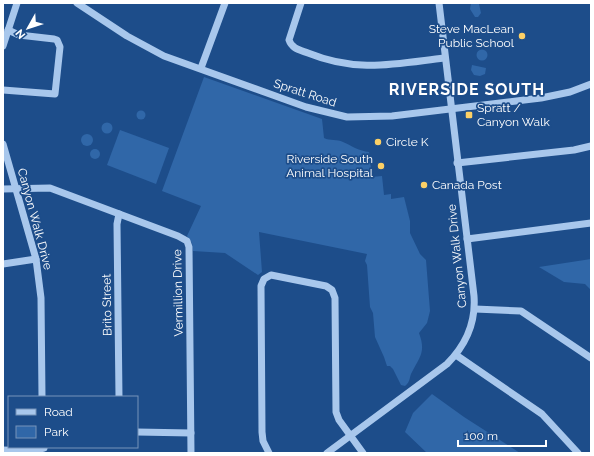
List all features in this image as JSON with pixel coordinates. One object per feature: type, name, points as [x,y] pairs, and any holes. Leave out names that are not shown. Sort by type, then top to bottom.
[{"type":"street","points":[[3,46],[17,3]]},
{"type":"street","name":"Spratt Road","points":[[77,3],[146,47],[164,56],[201,68],[306,107],[347,117],[386,116],[553,96],[591,84]]},
{"type":"street","points":[[201,68],[225,3]]},
{"type":"street","points":[[301,3],[290,35],[290,43],[295,48],[319,58],[361,66],[384,66],[444,58]]},
{"type":"street","name":"Canyon Walk Drive","points":[[327,453],[442,368],[456,355],[471,330],[475,309],[444,58],[439,3]]},
{"type":"street","points":[[3,90],[55,94],[60,47],[57,40],[54,38],[19,34],[8,30]]},
{"type":"street","name":"Canyon Walk Drive","points":[[3,144],[36,259],[41,298],[42,396]]},
{"type":"street","points":[[458,163],[574,150],[591,146]]},
{"type":"street","name":"Vermillion Drive","points":[[3,189],[50,188],[178,236],[184,239],[188,244],[191,453]]},
{"type":"street","name":"Brito Street","points":[[119,214],[117,224],[119,396]]},
{"type":"street","points":[[467,239],[591,223]]},
{"type":"street","points":[[3,264],[36,259]]},
{"type":"street","points":[[269,453],[263,441],[262,432],[261,286],[264,279],[271,275],[326,286],[332,290],[335,298],[336,412],[363,453]]},
{"type":"street","points":[[475,309],[521,311],[591,358]]},
{"type":"street","points":[[456,355],[542,414],[578,453]]},
{"type":"street","points":[[138,432],[191,433]]},
{"type":"street","points":[[3,450],[32,451],[45,449]]},
{"type":"green space","points":[[471,3],[479,4],[481,13],[478,17],[475,17],[470,9]]},
{"type":"green space","points":[[480,50],[484,50],[486,51],[486,59],[480,60],[477,57],[477,53]]},
{"type":"green space","points":[[472,65],[486,68],[485,74],[480,76],[474,75],[471,70]]},
{"type":"green space","points":[[204,77],[322,119],[324,138],[341,141],[369,152],[372,177],[382,176],[384,195],[391,194],[391,199],[404,197],[410,221],[410,233],[420,254],[426,260],[430,311],[427,323],[419,333],[422,345],[420,358],[405,386],[401,385],[393,369],[390,366],[387,366],[375,337],[373,313],[370,307],[367,265],[365,261],[367,254],[259,232],[262,272],[258,275],[225,253],[193,251],[192,243],[187,236],[201,206],[162,191]]},
{"type":"green space","points":[[141,110],[146,115],[141,120],[136,115]]},
{"type":"green space","points":[[105,123],[109,123],[111,124],[111,132],[105,133],[102,130],[102,126]]},
{"type":"green space","points":[[120,130],[169,148],[156,184],[107,165]]},
{"type":"green space","points":[[89,134],[92,135],[92,145],[85,146],[82,145],[81,138],[82,135]]},
{"type":"green space","points":[[93,149],[97,149],[99,150],[99,158],[93,159],[90,156],[90,152]]},
{"type":"green space","points":[[591,259],[591,290],[585,284],[564,282],[539,267]]},
{"type":"green space","points":[[432,394],[464,417],[520,453],[427,453],[405,432],[413,413]]},
{"type":"place","name":"Steve MacLean Public School","points":[[522,36]]},
{"type":"place","name":"Spratt / Canyon Walk","points":[[469,115]]},
{"type":"place","name":"Circle K","points":[[378,142]]},
{"type":"place","name":"Riverside South Animal Hospital","points":[[381,166]]},
{"type":"place","name":"Canada Post","points":[[424,185]]},
{"type":"district","name":"RIVERSIDE SOUTH","points":[[467,89]]}]
